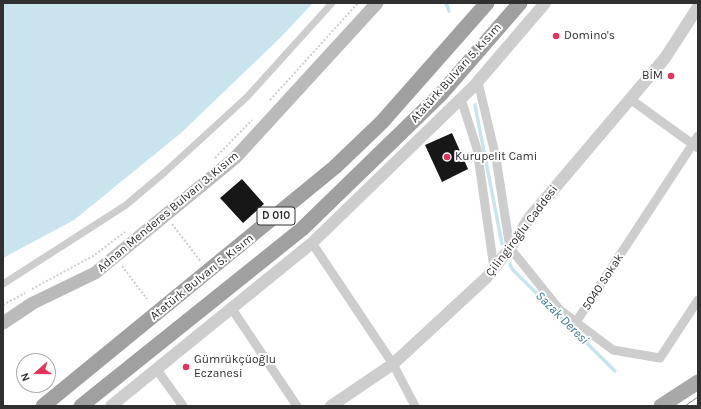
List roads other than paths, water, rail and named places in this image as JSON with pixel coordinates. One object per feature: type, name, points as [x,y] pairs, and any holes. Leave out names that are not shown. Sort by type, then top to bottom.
[{"type":"highway","name":"Atatürk Bulvarı 5. Kısım","points":[[43,406],[335,167],[382,122],[487,3]]},
{"type":"highway","name":"Atatürk Bulvarı 5. Kısım","points":[[81,406],[302,229],[441,94],[520,3]]},
{"type":"main road","name":"Adnan Menderes Bulvarı 3. Kısım","points":[[3,323],[33,303],[96,273],[235,158],[377,3]]},
{"type":"main road","points":[[661,406],[698,382]]},
{"type":"street","points":[[3,284],[126,205],[165,172],[247,97],[332,3]]},
{"type":"street","points":[[111,406],[312,243],[478,82],[544,3]]},
{"type":"street","name":"Çilingiroğlu Caddesi","points":[[331,406],[393,364],[486,278],[510,248],[530,217],[665,58],[698,7]]},
{"type":"street","points":[[478,82],[496,158],[510,248]]},
{"type":"street","points":[[461,99],[477,149],[494,268]]},
{"type":"street","points":[[630,99],[695,147]]},
{"type":"street","name":"5040 Sokak","points":[[510,248],[560,310],[576,322],[695,147],[698,136]]},
{"type":"street","points":[[312,243],[393,364],[415,406]]},
{"type":"street","points":[[576,322],[612,350],[660,358],[698,300]]},
{"type":"street","points":[[232,309],[297,406]]},
{"type":"street","points":[[157,370],[183,406]]},
{"type":"water","points":[[3,3],[313,3],[280,38],[181,133],[74,220],[3,258]]},
{"type":"waterway","name":"Sazak Deresi","points":[[446,3],[449,11]]},
{"type":"waterway","name":"Sazak Deresi","points":[[475,105],[502,244]]},
{"type":"waterway","name":"Sazak Deresi","points":[[510,264],[512,269],[615,371]]},
{"type":"tram line","points":[[685,406],[698,397]]},
{"type":"place","name":"Domino's","points":[[556,36]]},
{"type":"place","name":"BİM","points":[[671,76]]},
{"type":"place","name":"Kurupelit Cami","points":[[447,157]]},
{"type":"place","name":"Gümrükçüoğlu Eczanesi","points":[[186,367]]}]
